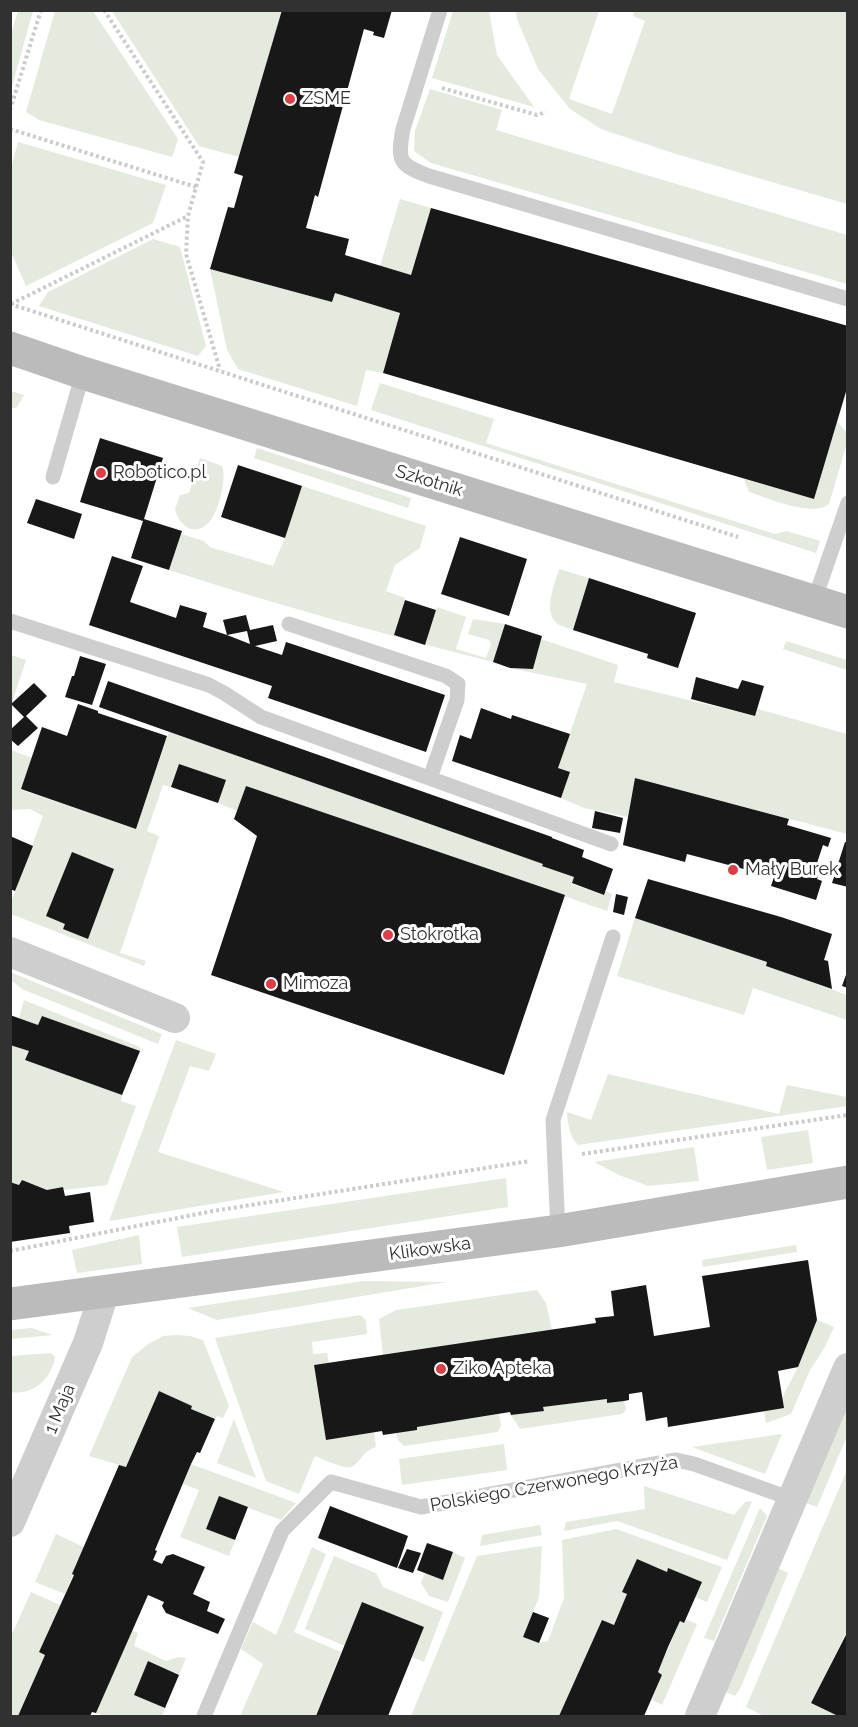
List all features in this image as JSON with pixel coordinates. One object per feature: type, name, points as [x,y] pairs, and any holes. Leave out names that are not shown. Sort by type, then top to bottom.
[{"type":"street","name":"Szkotnik","points":[[10,348],[83,373],[848,612]]},
{"type":"street","points":[[10,952],[175,1018]]},
{"type":"street","name":"Klikowska","points":[[10,1304],[558,1231],[848,1182]]},
{"type":"street","name":"1 Maja","points":[[10,1522],[88,1343],[104,1293]]},
{"type":"street","points":[[700,1716],[848,1368]]},
{"type":"lane","points":[[441,10],[400,148],[402,159],[409,169],[848,299]]},
{"type":"lane","points":[[52,477],[83,373]]},
{"type":"lane","points":[[814,601],[848,504]]},
{"type":"lane","points":[[10,621],[209,686],[261,717],[612,844]]},
{"type":"lane","points":[[289,624],[446,676],[458,684],[456,700],[429,778]]},
{"type":"lane","points":[[558,1231],[553,1120],[613,937]]},
{"type":"lane","name":"Polskiego Czerwonego Krzyża","points":[[204,1716],[282,1531],[331,1482],[421,1507],[676,1460],[694,1464],[792,1499]]},
{"type":"path","points":[[10,110],[41,10]]},
{"type":"path","points":[[104,10],[203,162],[188,216],[186,254],[220,371]]},
{"type":"path","points":[[419,81],[537,115],[546,112]]},
{"type":"path","points":[[10,129],[196,187]]},
{"type":"path","points":[[11,304],[188,216]]},
{"type":"path","points":[[11,304],[748,540]]},
{"type":"path","points":[[586,1153],[848,1115]]},
{"type":"path","points":[[10,1251],[213,1211],[445,1175],[507,1163]]},
{"type":"shaded area","points":[[18,10],[33,11],[11,90],[11,35]]},
{"type":"shaded area","points":[[55,11],[93,11],[178,139],[172,157],[39,120],[26,112]]},
{"type":"shaded area","points":[[112,11],[282,11],[239,157],[199,146]]},
{"type":"shaded area","points":[[453,11],[489,11],[497,55],[534,107],[432,78]]},
{"type":"shaded area","points":[[516,11],[599,11],[569,99],[612,114],[645,21],[633,16],[634,11],[847,11],[847,204],[676,154],[601,129],[570,109],[538,69],[517,19]]},
{"type":"shaded area","points":[[430,89],[502,110],[496,130],[847,235],[847,284],[431,163],[414,151],[415,131]]},
{"type":"shaded area","points":[[18,142],[166,185],[153,223],[26,286],[11,252],[11,168]]},
{"type":"shaded area","points":[[400,199],[431,208],[411,275],[380,266]]},
{"type":"shaded area","points":[[153,239],[180,247],[206,346],[198,356],[39,306],[48,292]]},
{"type":"shaded area","points":[[210,269],[332,302],[335,293],[400,313],[383,373],[366,370],[357,406],[238,369],[227,350]]},
{"type":"shaded area","points":[[380,383],[494,419],[486,443],[775,534],[787,531],[820,541],[816,553],[371,410]]},
{"type":"shaded area","points":[[11,391],[24,395],[17,407],[11,409]]},
{"type":"shaded area","points":[[837,421],[846,432],[847,443],[829,504],[822,508],[802,508],[749,492],[744,479],[814,499]]},
{"type":"shaded area","points":[[257,448],[411,498],[408,508],[254,458]]},
{"type":"shaded area","points":[[200,458],[222,466],[224,478],[213,516],[205,526],[194,529],[180,521],[175,509],[180,495],[189,493]]},
{"type":"shaded area","points":[[302,486],[426,526],[420,548],[395,565],[386,591],[405,598],[394,635],[413,641],[169,570],[181,534],[204,541],[210,547],[273,566]]},
{"type":"shaded area","points":[[559,569],[589,578],[573,630],[559,625],[551,613],[551,599]]},
{"type":"shaded area","points":[[437,607],[466,617],[456,649],[486,658],[491,644],[489,640],[468,634],[473,619],[505,624],[493,662],[425,644]]},
{"type":"shaded area","points":[[541,639],[618,665],[614,682],[755,716],[758,709],[847,734],[847,834],[635,778],[628,817],[584,808],[561,798],[570,772],[558,768],[587,684],[510,668],[533,669]]},
{"type":"shaded area","points":[[786,641],[847,660],[847,670],[783,649]]},
{"type":"shaded area","points":[[11,655],[26,660],[11,706]]},
{"type":"shaded area","points":[[169,732],[543,864],[542,866],[574,877],[572,884],[603,895],[605,891],[612,894],[607,911],[246,786],[237,811],[218,803],[225,780],[171,787],[163,785],[147,831],[159,836],[120,953],[146,961],[144,966],[11,914],[11,902],[43,816],[30,809],[11,810],[11,750],[32,758],[21,790],[136,829]]},
{"type":"shaded area","points":[[635,918],[767,962],[767,966],[847,995],[847,1020],[753,988],[744,1015],[617,976]]},
{"type":"shaded area","points":[[10,972],[162,1034],[158,1044],[22,989],[11,980]]},
{"type":"shaded area","points":[[24,1000],[140,1047],[140,1051],[42,1016],[38,1025],[19,1018]]},
{"type":"shaded area","points":[[176,1040],[216,1054],[209,1071],[190,1066],[158,1152],[284,1192],[109,1221]]},
{"type":"shaded area","points":[[10,1045],[29,1051],[25,1060],[122,1095],[121,1101],[136,1106],[107,1185],[47,1190],[22,1180],[19,1185],[11,1182]]},
{"type":"shaded area","points":[[608,1074],[779,1114],[787,1085],[847,1097],[847,1106],[578,1145],[570,1130],[567,1112],[591,1120]]},
{"type":"shaded area","points":[[808,1130],[813,1163],[767,1170],[761,1137]]},
{"type":"shaded area","points":[[694,1147],[699,1181],[648,1186],[594,1162]]},
{"type":"shaded area","points":[[506,1178],[508,1207],[182,1257],[177,1227]]},
{"type":"shaded area","points":[[139,1235],[142,1264],[77,1273],[72,1250]]},
{"type":"shaded area","points":[[796,1245],[797,1252],[703,1267],[702,1260]]},
{"type":"shaded area","points":[[363,1281],[447,1282],[217,1320],[188,1308]]},
{"type":"shaded area","points":[[537,1290],[546,1303],[552,1330],[383,1355],[379,1319],[396,1310]]},
{"type":"shaded area","points":[[360,1315],[366,1320],[367,1334],[312,1342],[313,1354],[327,1353],[329,1363],[314,1365],[326,1440],[374,1432],[376,1447],[350,1467],[340,1466],[315,1456],[299,1494],[266,1481],[215,1338]]},
{"type":"shaded area","points":[[817,1320],[834,1327],[825,1347],[810,1370],[791,1414],[766,1423],[764,1411],[782,1398],[798,1367]]},
{"type":"shaded area","points":[[32,1328],[52,1335],[11,1339],[11,1330]]},
{"type":"shaded area","points":[[176,1335],[203,1340],[229,1406],[223,1418],[217,1416],[215,1419],[191,1409],[192,1406],[159,1391],[126,1467],[89,1456],[132,1357],[163,1336]]},
{"type":"shaded area","points":[[51,1353],[55,1357],[53,1365],[40,1384],[27,1391],[11,1392],[11,1356]]},
{"type":"shaded area","points":[[607,1399],[608,1403],[624,1401],[626,1410],[622,1414],[520,1429],[511,1415],[543,1411],[543,1407]]},
{"type":"shaded area","points":[[847,1406],[847,1436],[817,1507],[806,1503]]},
{"type":"shaded area","points":[[499,1414],[501,1425],[498,1432],[404,1446],[398,1440],[396,1433],[417,1427]]},
{"type":"shaded area","points":[[234,1419],[256,1478],[217,1463]]},
{"type":"shaded area","points":[[782,1434],[765,1474],[692,1447]]},
{"type":"shaded area","points":[[504,1444],[507,1470],[402,1485],[399,1459]]},
{"type":"shaded area","points":[[191,1464],[296,1503],[281,1520],[219,1497],[206,1529],[235,1540],[229,1556],[180,1537],[199,1490],[183,1484]]},
{"type":"shaded area","points":[[847,1470],[847,1631],[811,1703],[838,1716],[764,1716],[746,1707]]},
{"type":"shaded area","points":[[644,1486],[734,1515],[745,1502],[752,1501],[727,1560],[617,1521],[564,1531],[566,1522],[645,1509]]},
{"type":"shaded area","points":[[760,1508],[767,1516],[714,1641],[704,1638]]},
{"type":"shaded area","points":[[540,1525],[542,1535],[480,1546],[482,1535]]},
{"type":"shaded area","points":[[616,1529],[722,1567],[707,1602],[695,1597],[668,1569],[667,1572],[637,1559],[622,1592],[627,1594],[614,1625],[602,1620],[559,1716],[411,1716],[477,1556],[542,1546],[539,1597],[523,1637],[539,1643],[548,1641],[564,1598],[562,1540]]},
{"type":"shaded area","points":[[56,1534],[84,1547],[65,1594],[35,1582]]},
{"type":"shaded area","points":[[312,1547],[326,1554],[294,1632],[341,1652],[316,1716],[240,1716],[263,1664],[241,1649],[253,1622],[276,1635]]},
{"type":"shaded area","points":[[453,1552],[465,1558],[448,1602],[429,1596],[421,1583],[425,1573],[443,1579]]},
{"type":"shaded area","points":[[334,1556],[376,1573],[383,1587],[443,1612],[424,1662],[412,1657],[424,1627],[363,1602],[345,1646],[305,1629]]},
{"type":"shaded area","points":[[778,1568],[788,1573],[741,1687],[735,1696],[725,1692]]},
{"type":"shaded area","points":[[31,1592],[60,1605],[39,1652],[45,1655],[18,1716],[11,1716],[11,1636]]},
{"type":"shaded area","points":[[685,1619],[697,1624],[662,1705],[652,1700],[662,1675],[658,1672],[680,1621],[684,1623]]},
{"type":"shaded area","points":[[132,1630],[138,1633],[134,1646],[166,1661],[178,1657],[186,1658],[179,1675],[149,1662],[134,1695],[165,1708],[162,1716],[104,1716],[96,1713]]},
{"type":"building","points":[[282,10],[392,10],[384,38],[364,29],[318,197],[315,195],[306,228],[349,239],[345,255],[411,275],[431,208],[848,326],[848,385],[814,499],[383,373],[400,313],[335,293],[332,302],[210,269],[228,207],[234,208],[243,176],[234,173]]},
{"type":"building","name":"Robotico.pl","points":[[100,438],[163,458],[144,519],[182,531],[169,570],[131,558],[143,521],[80,502]]},
{"type":"building","points":[[238,465],[302,486],[285,538],[221,517]]},
{"type":"building","points":[[36,499],[82,514],[74,539],[27,523]]},
{"type":"building","points":[[460,537],[527,559],[509,616],[441,594]]},
{"type":"building","points":[[112,556],[143,566],[130,602],[176,618],[180,605],[207,613],[203,627],[227,635],[223,620],[246,615],[250,630],[273,625],[277,641],[255,646],[282,655],[286,642],[445,695],[426,752],[268,698],[272,686],[89,625]],"holes":[[[247,631],[250,644],[227,635]]]},
{"type":"building","points":[[589,578],[696,613],[678,668],[647,658],[648,654],[573,630]]},
{"type":"building","points":[[405,600],[436,610],[425,645],[394,635]]},
{"type":"building","points":[[505,624],[542,636],[533,669],[510,668],[493,662]]},
{"type":"building","points":[[80,656],[106,664],[92,705],[65,697]]},
{"type":"building","points":[[696,677],[738,689],[742,680],[764,686],[755,716],[691,699]]},
{"type":"building","points":[[108,681],[584,850],[582,857],[613,869],[604,895],[572,883],[574,877],[542,866],[543,864],[99,707]]},
{"type":"building","points":[[34,683],[47,696],[26,716],[38,728],[18,746],[10,739],[10,730],[24,717],[11,704]]},
{"type":"building","points":[[78,704],[167,736],[136,829],[21,789],[42,727],[67,736]]},
{"type":"building","points":[[481,708],[511,719],[512,715],[570,734],[558,768],[570,772],[561,798],[452,761],[460,735],[471,739]]},
{"type":"building","points":[[179,764],[226,780],[218,803],[171,787]]},
{"type":"building","points":[[635,778],[789,819],[787,825],[831,838],[828,847],[823,845],[816,866],[821,868],[817,879],[822,881],[816,900],[771,886],[774,877],[687,854],[685,862],[623,845]]},
{"type":"building","name":"Stokrotka","points":[[246,786],[565,895],[504,1075],[211,975],[257,836],[234,819]]},
{"type":"building","points":[[595,811],[623,818],[620,833],[592,828]]},
{"type":"building","points":[[10,836],[33,846],[15,891],[10,889]]},
{"type":"building","points":[[845,842],[848,843],[848,887],[832,883]]},
{"type":"building","points":[[72,852],[114,869],[88,939],[63,929],[65,924],[46,916]]},
{"type":"building","points":[[648,879],[832,934],[824,960],[828,961],[832,989],[766,966],[767,962],[635,918]]},
{"type":"building","points":[[616,894],[628,897],[624,915],[613,912]]},
{"type":"building","points":[[848,972],[848,988],[842,986]]},
{"type":"building","points":[[10,1015],[38,1025],[42,1016],[140,1051],[122,1095],[25,1060],[29,1051],[10,1045]]},
{"type":"building","points":[[22,1180],[47,1190],[63,1187],[65,1196],[90,1192],[94,1222],[69,1226],[70,1233],[10,1242],[10,1182],[19,1185]]},
{"type":"building","points":[[808,1260],[817,1320],[798,1367],[778,1371],[784,1408],[668,1427],[667,1417],[646,1421],[642,1392],[629,1394],[629,1400],[624,1401],[607,1403],[607,1399],[543,1407],[544,1411],[511,1415],[510,1412],[417,1427],[417,1430],[383,1435],[382,1431],[326,1440],[314,1365],[596,1323],[595,1318],[614,1316],[611,1291],[646,1285],[654,1336],[710,1327],[702,1276]]},
{"type":"building","points":[[159,1391],[215,1419],[200,1453],[197,1452],[191,1464],[155,1550],[157,1551],[153,1560],[162,1564],[166,1556],[173,1554],[205,1567],[193,1594],[210,1602],[207,1611],[225,1619],[218,1634],[166,1613],[162,1606],[164,1602],[148,1595],[96,1713],[92,1712],[90,1716],[18,1716],[45,1655],[39,1652],[74,1575],[72,1574],[119,1465],[126,1467]]},
{"type":"building","points":[[219,1496],[248,1507],[235,1540],[206,1529]]},
{"type":"building","points":[[330,1506],[408,1536],[397,1568],[318,1538]]},
{"type":"building","points":[[427,1543],[453,1552],[443,1580],[417,1570]]},
{"type":"building","points":[[407,1549],[421,1553],[413,1573],[398,1568]]},
{"type":"building","points":[[637,1559],[667,1572],[668,1568],[702,1582],[684,1623],[680,1621],[668,1647],[658,1672],[662,1675],[644,1716],[559,1716],[602,1620],[614,1625],[627,1594],[622,1592]]},
{"type":"building","points":[[362,1602],[424,1627],[388,1716],[316,1716]]},
{"type":"building","points":[[533,1612],[549,1618],[539,1643],[523,1637]]},
{"type":"building","points":[[848,1631],[848,1716],[838,1716],[811,1703]]},
{"type":"building","points":[[148,1661],[179,1675],[165,1708],[134,1695]]},
{"type":"place","name":"ZSME","points":[[290,99]]},
{"type":"place","name":"Robotico.pl","points":[[101,473]]},
{"type":"place","name":"Mały Burek","points":[[733,870]]},
{"type":"place","name":"Stokrotka","points":[[388,935]]},
{"type":"place","name":"Mimoza","points":[[271,984]]},
{"type":"place","name":"Ziko Apteka","points":[[441,1369]]}]
